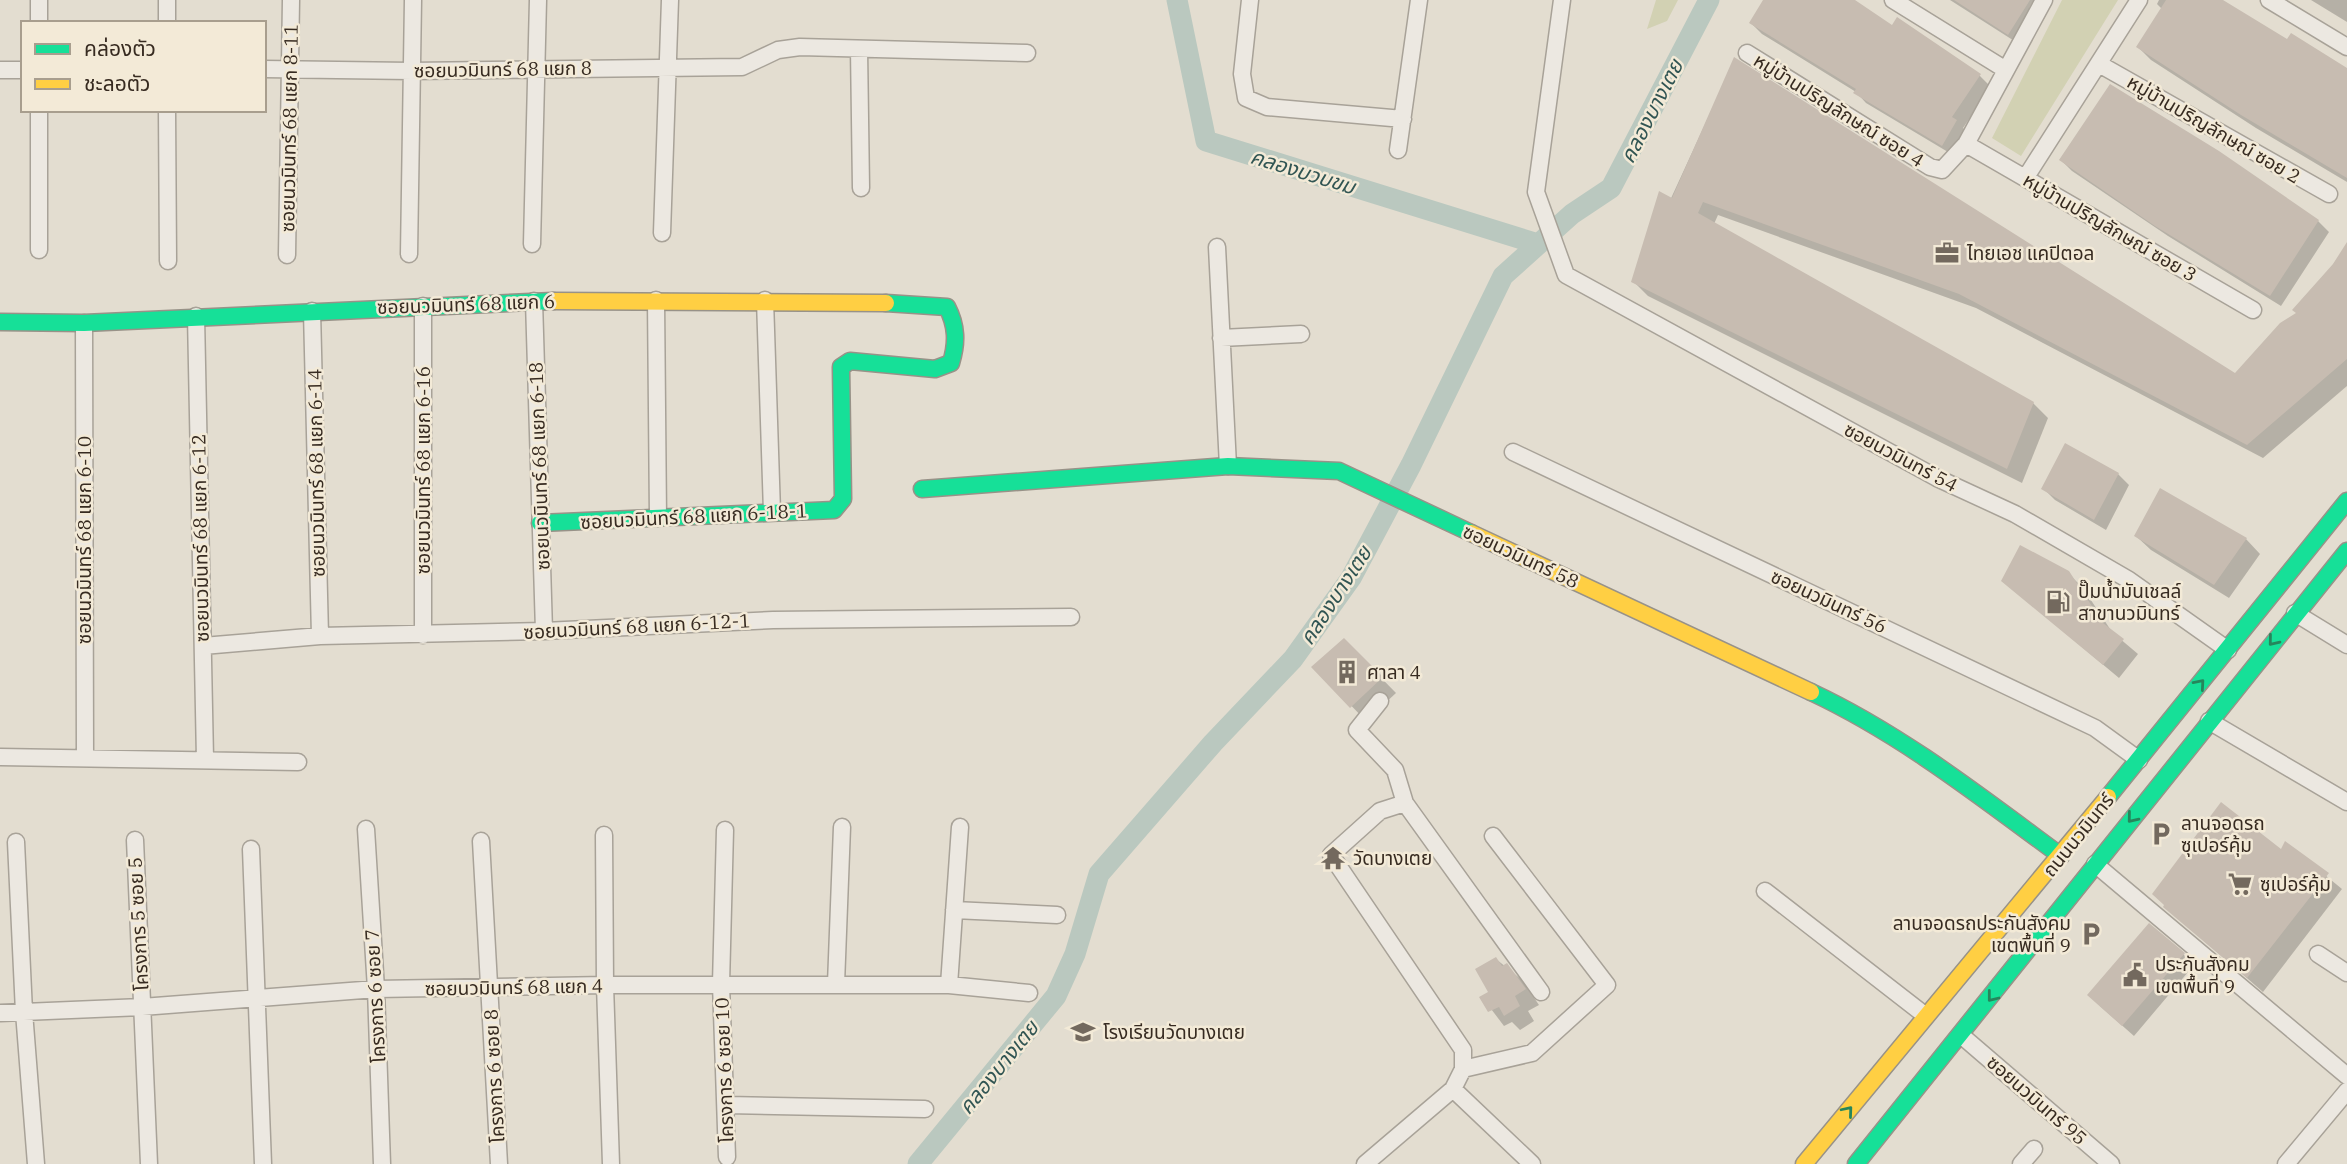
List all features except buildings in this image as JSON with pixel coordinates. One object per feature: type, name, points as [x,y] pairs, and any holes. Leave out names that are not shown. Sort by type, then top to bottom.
[{"type":"street","points":[[39,0],[39,21]]},
{"type":"street","points":[[167,0],[167,21]]},
{"type":"street","name":"ซอยนวมินทร์ 68 แยก 8-11","points":[[287,256],[290,0]]},
{"type":"street","points":[[409,254],[413,0]]},
{"type":"street","points":[[532,244],[538,0]]},
{"type":"street","points":[[662,233],[670,0]]},
{"type":"street","points":[[1250,0],[1241,74],[1246,97],[1267,107],[1402,119]]},
{"type":"street","points":[[1398,149],[1419,0]]},
{"type":"street","name":"ซอยนวมินทร์ 54","points":[[1562,0],[1536,192],[1566,275],[1937,478],[2015,514],[2129,580],[2228,650]]},
{"type":"street","points":[[1892,0],[2006,70]]},
{"type":"street","points":[[1966,144],[2044,0]]},
{"type":"street","points":[[2026,177],[2139,0]]},
{"type":"street","points":[[2269,0],[2347,47]]},
{"type":"street","name":"ซอยนวมินทร์ 68 แยก 8","points":[[266,69],[411,71],[742,67],[789,47],[859,49]]},
{"type":"street","points":[[861,188],[859,49],[1027,53]]},
{"type":"street","name":"หมู่บ้านปริญลักษณ์ ซอย 4","points":[[1747,53],[1930,167],[1941,170],[1966,144]]},
{"type":"street","name":"หมู่บ้านปริญลักษณ์ ซอย 2","points":[[2099,64],[2329,194]]},
{"type":"street","points":[[0,70],[21,70]]},
{"type":"street","points":[[39,112],[39,250]]},
{"type":"street","points":[[167,112],[168,261]]},
{"type":"street","name":"หมู่บ้านปริญลักษณ์ ซอย 3","points":[[1966,144],[2253,310]]},
{"type":"street","points":[[1217,247],[1228,466]]},
{"type":"street","points":[[656,300],[658,518]]},
{"type":"street","points":[[765,300],[772,512]]},
{"type":"street","name":"ซอยนวมินทร์ 68 แยก 6","points":[[0,322],[84,323],[534,301],[765,300],[933,304],[947,307],[955,320],[957,348],[951,363],[935,369],[849,361],[841,367],[843,499]]},
{"type":"street","name":"ซอยนวมินทร์ 68 แยก 6-18","points":[[534,301],[544,631]]},
{"type":"street","name":"ซอยนวมินทร์ 68 แยก 6-16","points":[[423,635],[424,306]]},
{"type":"street","name":"ซอยนวมินทร์ 68 แยก 6-14","points":[[312,310],[320,636]]},
{"type":"street","name":"ซอยนวมินทร์ 68 แยก 6-12","points":[[196,316],[205,759]]},
{"type":"street","name":"ซอยนวมินทร์ 68 แยก 6-10","points":[[84,323],[85,757]]},
{"type":"street","points":[[1221,338],[1301,334]]},
{"type":"street","name":"ซอยนวมินทร์ 56","points":[[1513,452],[2095,728],[2139,760]]},
{"type":"street","name":"ซอยนวมินทร์ 58","points":[[922,489],[1228,466],[1339,471],[1842,706],[1952,775],[2061,856]]},
{"type":"street","name":"ซอยนวมินทร์ 68 แยก 6-18-1","points":[[540,523],[834,510],[843,499]]},
{"type":"street","name":"ถนนนวมินทร์","points":[[1804,1164],[2061,856],[2347,501]]},
{"type":"street","name":"ถนนนวมินทร์","points":[[1856,1164],[1962,1036],[2095,864],[2347,551]]},
{"type":"street","points":[[2295,613],[2347,645]]},
{"type":"street","name":"ซอยนวมินทร์ 68 แยก 6-12-1","points":[[203,646],[320,636],[544,631],[773,620],[1071,617]]},
{"type":"street","points":[[1380,701],[1357,730],[1395,770],[1405,803],[1541,992]]},
{"type":"street","points":[[2182,705],[2347,802]]},
{"type":"street","points":[[0,757],[298,761]]},
{"type":"street","points":[[1365,1164],[1453,1089],[1463,1069],[1463,1050],[1452,1029],[1331,855],[1380,811],[1405,803]]},
{"type":"street","points":[[836,984],[842,827]]},
{"type":"street","points":[[949,985],[960,828]]},
{"type":"street","name":"โครงการ 6 ซอย 7","points":[[366,829],[376,989],[382,1164]]},
{"type":"street","name":"โครงการ 6 ซอย 10","points":[[725,830],[721,984],[727,1157]]},
{"type":"street","points":[[604,835],[605,985],[611,1164]]},
{"type":"street","points":[[1463,1069],[1532,1053],[1607,985],[1493,836]]},
{"type":"street","name":"โครงการ 5 ซอย 5","points":[[135,840],[149,1164]]},
{"type":"street","name":"โครงการ 6 ซอย 8","points":[[481,841],[499,1164]]},
{"type":"street","points":[[16,842],[24,1012],[36,1164]]},
{"type":"street","points":[[251,849],[263,1164]]},
{"type":"street","points":[[2095,864],[2347,1076]]},
{"type":"street","points":[[1765,891],[1926,1016]]},
{"type":"street","points":[[954,910],[1057,915]]},
{"type":"street","points":[[2318,954],[2347,973]]},
{"type":"street","name":"ซอยนวมินทร์ 68 แยก 4","points":[[0,1013],[142,1007],[376,989],[836,984],[949,985],[1029,993]]},
{"type":"street","name":"ซอยนวมินทร์ 95","points":[[1962,1036],[2111,1164]]},
{"type":"street","points":[[1453,1089],[1532,1164]]},
{"type":"street","points":[[2286,1164],[2347,1091]]},
{"type":"street","points":[[727,1105],[925,1109]]},
{"type":"street","points":[[2021,1164],[2034,1149]]},
{"type":"green space","points":[[1656,0],[1678,0],[1667,21],[1647,29]]},
{"type":"green space","points":[[2062,0],[2118,0],[2021,156],[1992,138]]},
{"type":"waterway","name":"คลองบวบขม","points":[[1177,0],[1206,141],[1538,244]]},
{"type":"waterway","name":"คลองบางเตย","points":[[918,1164],[1056,996],[1075,954],[1099,874],[1213,743],[1293,659],[1351,578],[1411,465],[1503,276],[1572,214],[1611,188],[1709,0]]},
{"type":"traffic: fast","points":[[0,322],[84,323],[553,301]]},
{"type":"traffic: fast","points":[[540,523],[834,510],[843,499],[841,367],[850,361],[935,369],[951,363],[953,356],[954,328],[947,307],[886,303]]},
{"type":"traffic: fast","points":[[922,489],[1228,466],[1339,471],[1471,533]]},
{"type":"traffic: fast","points":[[2108,797],[2347,501]]},
{"type":"traffic: fast","points":[[1856,1164],[2347,551]]},
{"type":"traffic: fast","points":[[1811,692],[1909,747],[2061,856]]},
{"type":"traffic: slow","points":[[553,301],[886,303]]},
{"type":"traffic: slow","points":[[1471,533],[1811,692]]},
{"type":"traffic: slow","points":[[1804,1164],[2108,797]]},
{"type":"place","name":"ไทยเอช แคปิตอล","points":[[1947,253]]},
{"type":"place","name":"ปั๊มน้ำมันเชลล์ สาขานวมินทร์","points":[[2058,602]]},
{"type":"place","name":"ศาลา 4","points":[[1347,672]]},
{"type":"place","name":"ลานจอดรถ ซุเปอร์คุ้ม","points":[[2161,834]]},
{"type":"place","name":"วัดบางเตย","points":[[1333,858]]},
{"type":"place","name":"ซุเปอร์คุ้ม","points":[[2240,884]]},
{"type":"place","name":"ลานจอดรถประกันสังคม เขตพื้นที่ 9","points":[[2091,934]]},
{"type":"place","name":"ประกันสังคม เขตพื้นที่ 9","points":[[2135,975]]},
{"type":"place","name":"โรงเรียนวัดบางเตย","points":[[1083,1032]]}]
